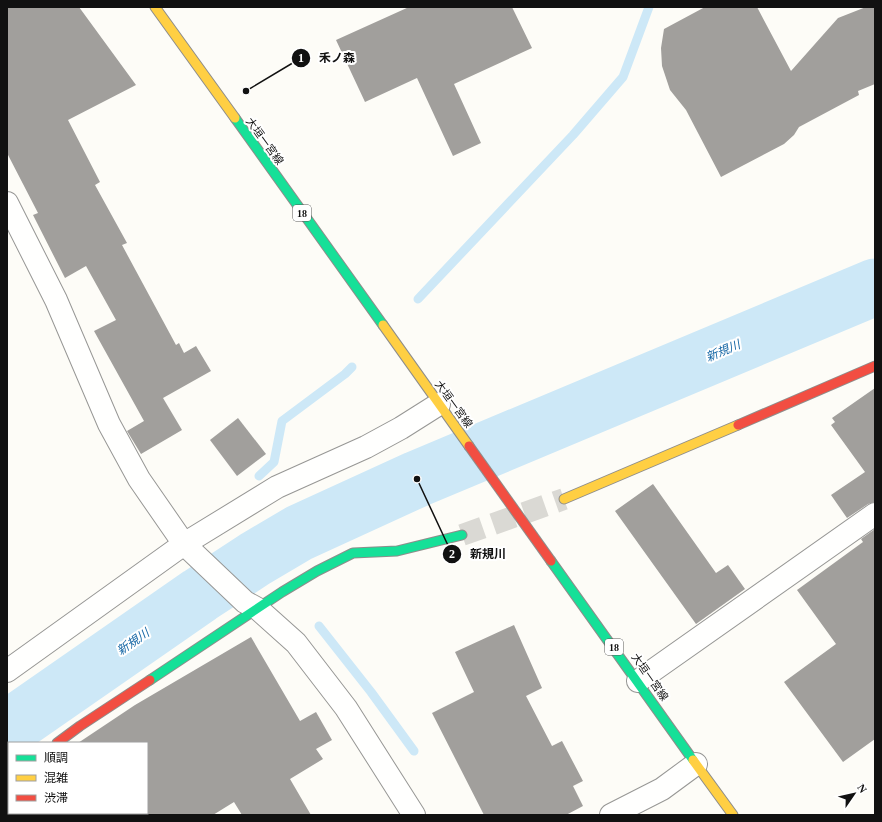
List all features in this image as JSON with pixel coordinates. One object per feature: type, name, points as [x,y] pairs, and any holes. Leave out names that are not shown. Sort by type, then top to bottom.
[{"type":"main road","name":"大垣一宮線","points":[[155,7],[733,815]]},
{"type":"main road","points":[[564,499],[875,366]]},
{"type":"main road","points":[[58,742],[252,606],[282,592],[317,571],[354,553],[397,551],[462,535]]},
{"type":"street","points":[[7,203],[56,300],[108,424],[139,479],[188,548],[252,606],[296,643],[346,708],[414,815]]},
{"type":"street","points":[[7,671],[277,487],[366,447],[401,428],[444,412]]},
{"type":"street","points":[[638,681],[875,514]]},
{"type":"street","points":[[611,815],[662,789],[696,764]]},
{"type":"building","points":[[7,7],[79,7],[136,85],[68,120],[100,182],[95,185],[127,243],[122,245],[176,345],[179,343],[184,353],[196,346],[211,371],[163,398],[182,430],[141,454],[127,431],[144,421],[94,331],[116,320],[86,266],[65,278],[33,215],[38,213],[7,153]]},
{"type":"building","points":[[409,7],[512,7],[532,48],[454,84],[481,143],[453,156],[417,78],[365,102],[336,40]]},
{"type":"building","points":[[705,7],[757,7],[791,71],[838,18],[866,7],[875,7],[875,84],[858,91],[859,95],[799,127],[794,135],[784,144],[721,177],[686,110],[670,90],[662,66],[661,48],[664,29]]},
{"type":"building","points":[[875,388],[875,502],[868,504],[847,518],[831,495],[865,472],[831,425],[835,422],[832,418]]},
{"type":"building","points":[[238,418],[266,454],[237,476],[210,440]]},
{"type":"building","points":[[653,484],[716,573],[728,565],[745,589],[696,624],[615,511]]},
{"type":"building","points":[[875,529],[875,739],[843,762],[784,682],[836,644],[797,590],[863,542],[861,539]]},
{"type":"building","points":[[514,625],[542,688],[526,696],[552,746],[562,741],[583,781],[573,786],[583,806],[566,815],[484,815],[432,713],[474,692],[455,652]]},
{"type":"building","points":[[251,637],[300,721],[316,712],[332,740],[316,749],[323,759],[290,779],[311,815],[242,815],[234,802],[213,815],[147,815],[148,742],[80,742],[135,705]]},
{"type":"waterway","points":[[418,299],[573,135],[623,77],[649,7]]},
{"type":"waterway","name":"新規川","points":[[7,729],[200,595],[255,559],[299,533],[417,479],[875,287]]},
{"type":"waterway","points":[[259,476],[274,462],[282,421],[345,374],[352,367]]},
{"type":"waterway","points":[[319,626],[371,692],[414,751]]},
{"type":"tunnel","points":[[462,535],[564,499]]},
{"type":"traffic: fast","points":[[235,118],[383,325]]},
{"type":"traffic: fast","points":[[150,680],[282,592],[317,571],[353,553],[397,551],[462,535]]},
{"type":"traffic: fast","points":[[551,561],[693,760]]},
{"type":"traffic: slow","points":[[155,7],[235,118]]},
{"type":"traffic: slow","points":[[383,325],[469,446]]},
{"type":"traffic: slow","points":[[564,499],[738,425]]},
{"type":"traffic: slow","points":[[693,760],[733,815]]},
{"type":"traffic: jam","points":[[738,425],[875,366]]},
{"type":"traffic: jam","points":[[469,446],[551,561]]},
{"type":"traffic: jam","points":[[58,742],[150,680]]},
{"type":"place","name":"禾ノ森","points":[[246,91]]},
{"type":"place","name":"新規川","points":[[417,479]]}]
